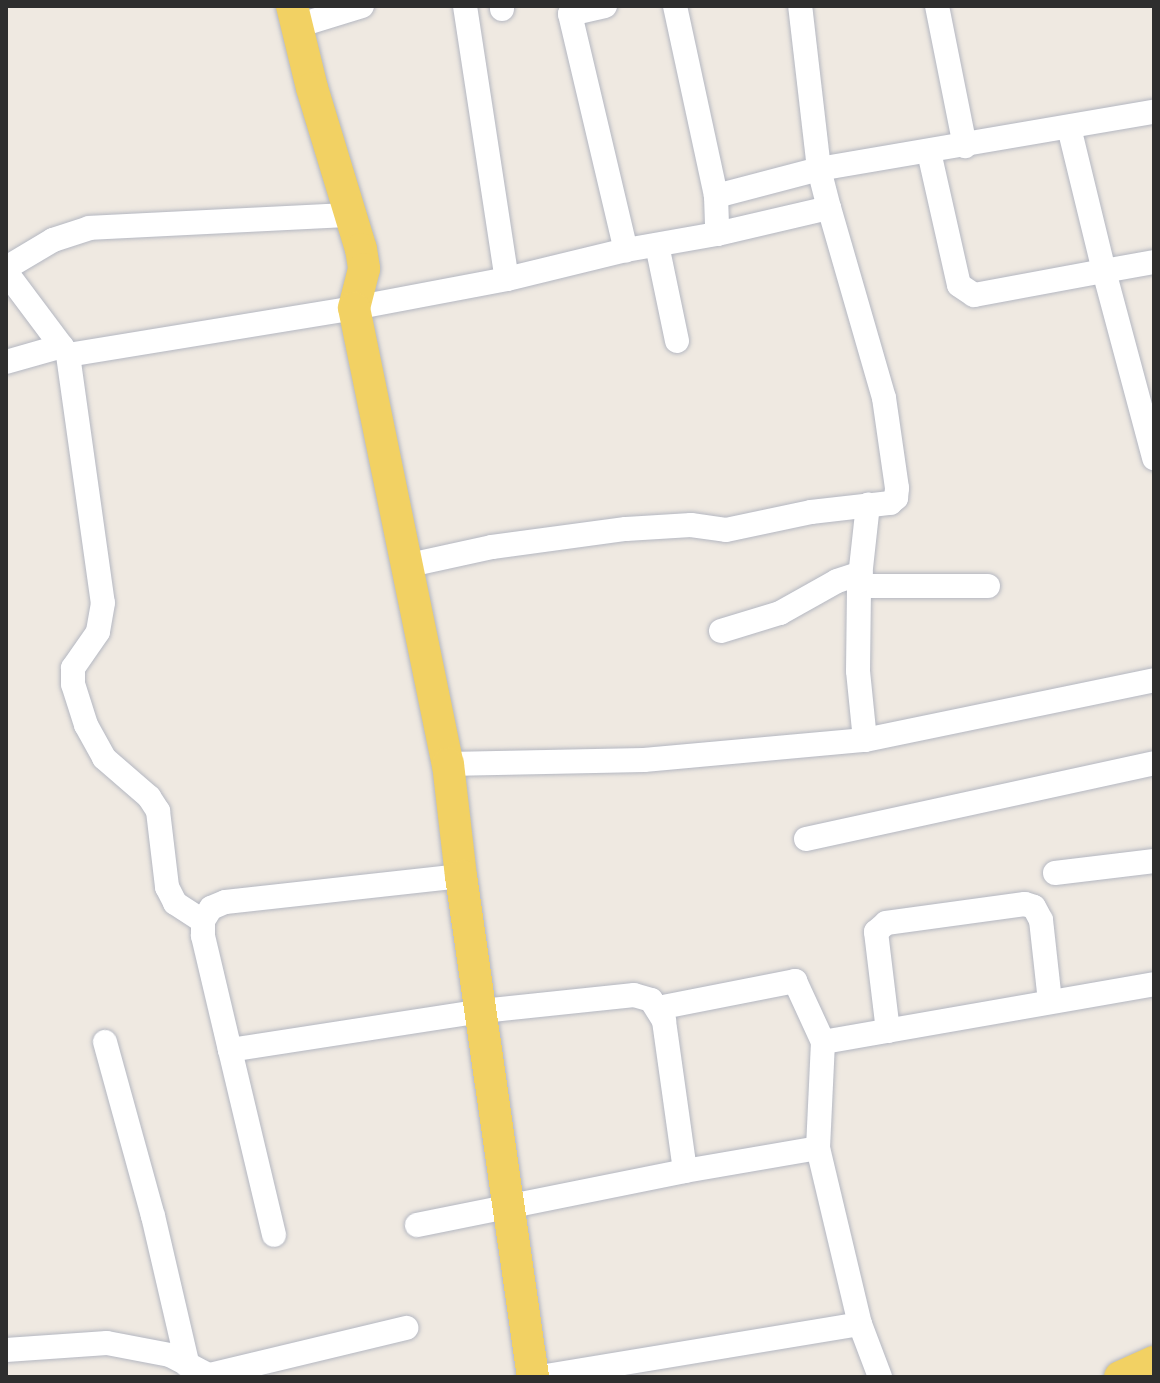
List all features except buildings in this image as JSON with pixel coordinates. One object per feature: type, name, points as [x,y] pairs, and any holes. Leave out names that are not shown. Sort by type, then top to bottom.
[{"type":"main road","points":[[294,16],[364,269],[354,308],[448,764],[461,876],[533,1377]]},
{"type":"main road","points":[[1120,1377],[1154,1362]]},
{"type":"street","points":[[294,16],[362,6]]},
{"type":"street","points":[[465,6],[507,279]]},
{"type":"street","points":[[605,6],[570,14],[626,250]]},
{"type":"street","points":[[675,6],[716,196],[717,234]]},
{"type":"street","points":[[405,566],[506,545],[677,526],[726,530],[811,512],[890,503],[896,498],[884,398],[819,169],[800,6]]},
{"type":"street","points":[[937,6],[965,146]]},
{"type":"street","points":[[716,196],[819,169],[1154,112]]},
{"type":"street","points":[[1069,127],[1154,458]]},
{"type":"street","points":[[929,152],[955,270],[966,292],[974,295],[1154,262]]},
{"type":"street","points":[[6,362],[65,350],[354,308],[507,279],[626,250],[717,234],[829,208]]},
{"type":"street","points":[[203,921],[175,903],[167,887],[158,811],[149,797],[104,758],[86,725],[73,684],[73,668],[98,632],[103,603],[65,350],[6,270],[53,240],[89,228],[350,215]]},
{"type":"street","points":[[657,245],[677,341]]},
{"type":"street","points":[[865,740],[858,671],[860,580],[868,504]]},
{"type":"street","points":[[721,631],[789,609],[837,581],[988,586]]},
{"type":"street","points":[[448,764],[644,760],[865,740],[1154,680]]},
{"type":"street","points":[[806,839],[1154,763]]},
{"type":"street","points":[[1055,873],[1154,861]]},
{"type":"street","points":[[274,1235],[203,936],[203,921],[211,908],[225,902],[461,876]]},
{"type":"street","points":[[888,1031],[876,932],[886,923],[1025,904],[1034,907],[1041,920],[1050,1002]]},
{"type":"street","points":[[658,1008],[795,981],[823,1042],[818,1148],[860,1324],[880,1377]]},
{"type":"street","points":[[823,1042],[1154,984]]},
{"type":"street","points":[[230,1050],[482,1011],[634,995],[651,1000],[664,1021],[685,1171]]},
{"type":"street","points":[[105,1042],[153,1216],[203,1373]]},
{"type":"street","points":[[417,1225],[685,1171],[818,1148]]},
{"type":"street","points":[[541,1377],[860,1324]]},
{"type":"street","points":[[6,1350],[107,1343],[170,1355],[203,1373],[406,1328]]}]
